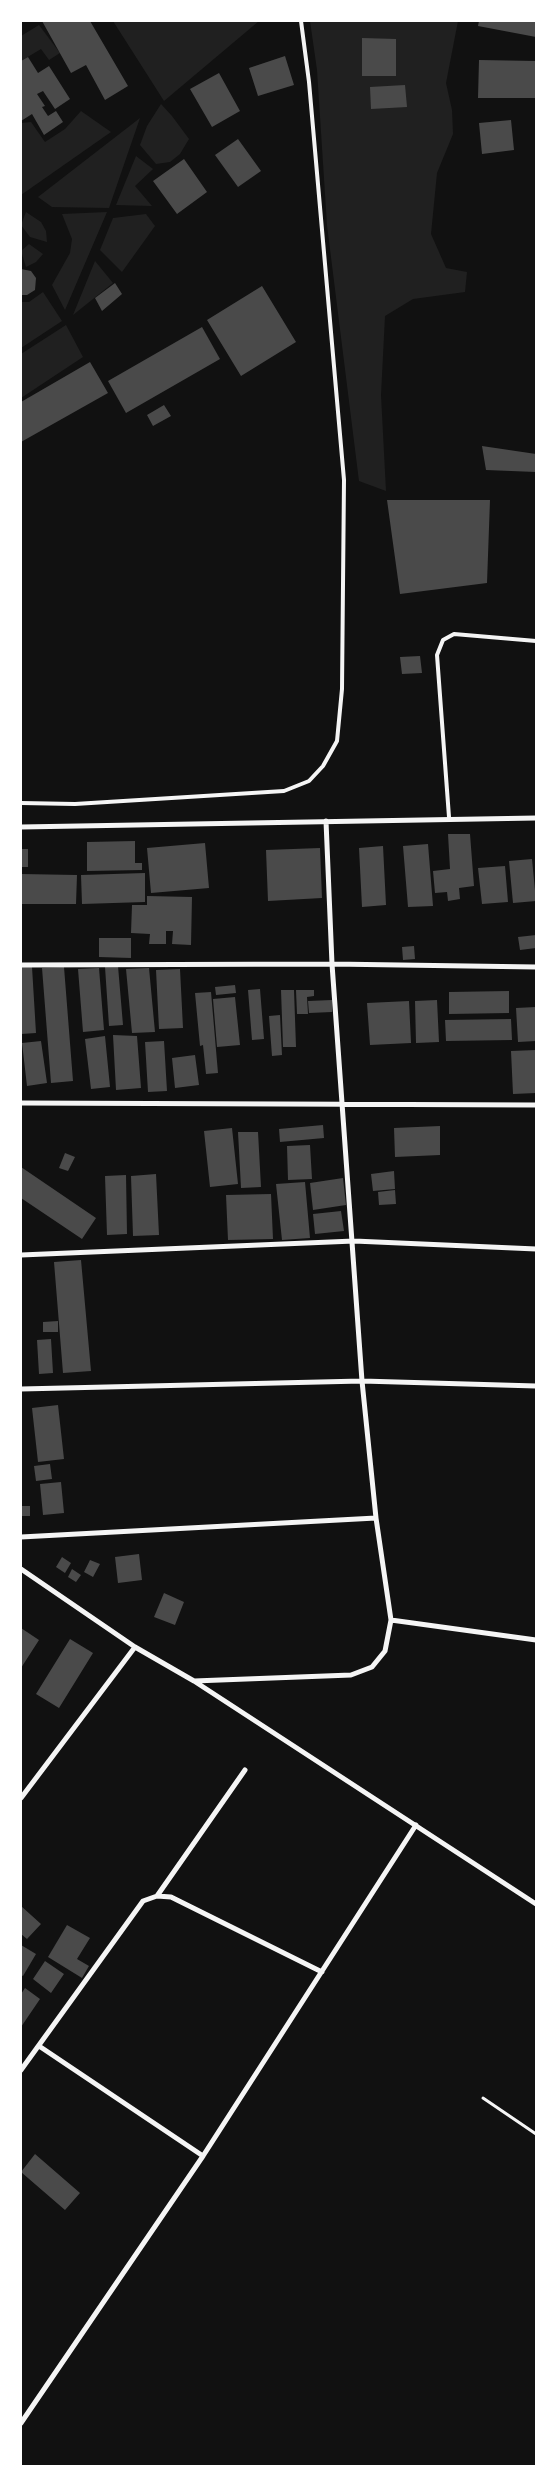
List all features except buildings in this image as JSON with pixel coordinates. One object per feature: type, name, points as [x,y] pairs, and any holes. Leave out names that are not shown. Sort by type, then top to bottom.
[{"type":"street","points":[[21,827],[536,818]]},
{"type":"street","points":[[194,1682],[351,1675],[372,1667],[385,1651],[390,1620],[376,1518],[362,1381],[354,1241],[341,1103],[332,964],[326,821]]},
{"type":"street","points":[[21,965],[332,964],[536,967]]},
{"type":"street","points":[[21,1103],[536,1105]]},
{"type":"street","points":[[21,1255],[354,1241],[536,1249]]},
{"type":"street","points":[[21,1389],[362,1381],[536,1386]]},
{"type":"street","points":[[21,1537],[376,1518]]},
{"type":"street","points":[[21,1569],[135,1647],[194,1682],[536,1904]]},
{"type":"street","points":[[390,1620],[536,1640]]},
{"type":"street","points":[[21,1798],[135,1647]]},
{"type":"street","points":[[157,1896],[245,1770]]},
{"type":"street","points":[[21,2423],[203,2156],[416,1825]]},
{"type":"street","points":[[21,2070],[143,1901],[157,1896],[171,1897],[322,1972]]},
{"type":"street","points":[[39,2046],[203,2156]]},
{"type":"lane","points":[[21,803],[75,804],[284,791],[309,781],[323,766],[337,741],[342,689],[344,480],[309,82],[301,21]]},
{"type":"lane","points":[[449,817],[437,655],[443,640],[454,634],[536,641]]},
{"type":"path","points":[[483,2098],[536,2134]]},
{"type":"shaded area","points":[[113,21],[259,21],[164,101]]},
{"type":"shaded area","points":[[310,21],[458,21],[446,83],[452,110],[453,134],[437,173],[431,234],[446,268],[467,272],[465,292],[413,299],[385,316],[381,395],[386,491],[359,481],[327,225],[317,70]]},
{"type":"shaded area","points":[[39,25],[60,53],[49,60],[41,49],[21,61],[21,36]]},
{"type":"shaded area","points":[[161,104],[189,139],[180,154],[170,162],[156,164],[140,145],[147,126]]},
{"type":"shaded area","points":[[81,111],[111,132],[21,195],[21,123],[31,122],[45,142],[65,129]]},
{"type":"shaded area","points":[[140,118],[109,208],[52,207],[38,197]]},
{"type":"shaded area","points":[[136,156],[153,169],[135,186],[152,206],[116,205]]},
{"type":"shaded area","points":[[26,212],[41,222],[46,231],[47,242],[30,237],[21,225]]},
{"type":"shaded area","points":[[107,212],[65,310],[52,285],[70,253],[72,239],[62,214]]},
{"type":"shaded area","points":[[146,214],[155,226],[122,272],[100,250],[113,218]]},
{"type":"shaded area","points":[[29,244],[43,254],[36,262],[26,267],[21,251]]},
{"type":"shaded area","points":[[95,261],[113,283],[73,315]]},
{"type":"shaded area","points":[[43,292],[62,321],[21,348],[21,302],[29,302]]},
{"type":"shaded area","points":[[66,325],[83,357],[21,398],[21,354]]}]
